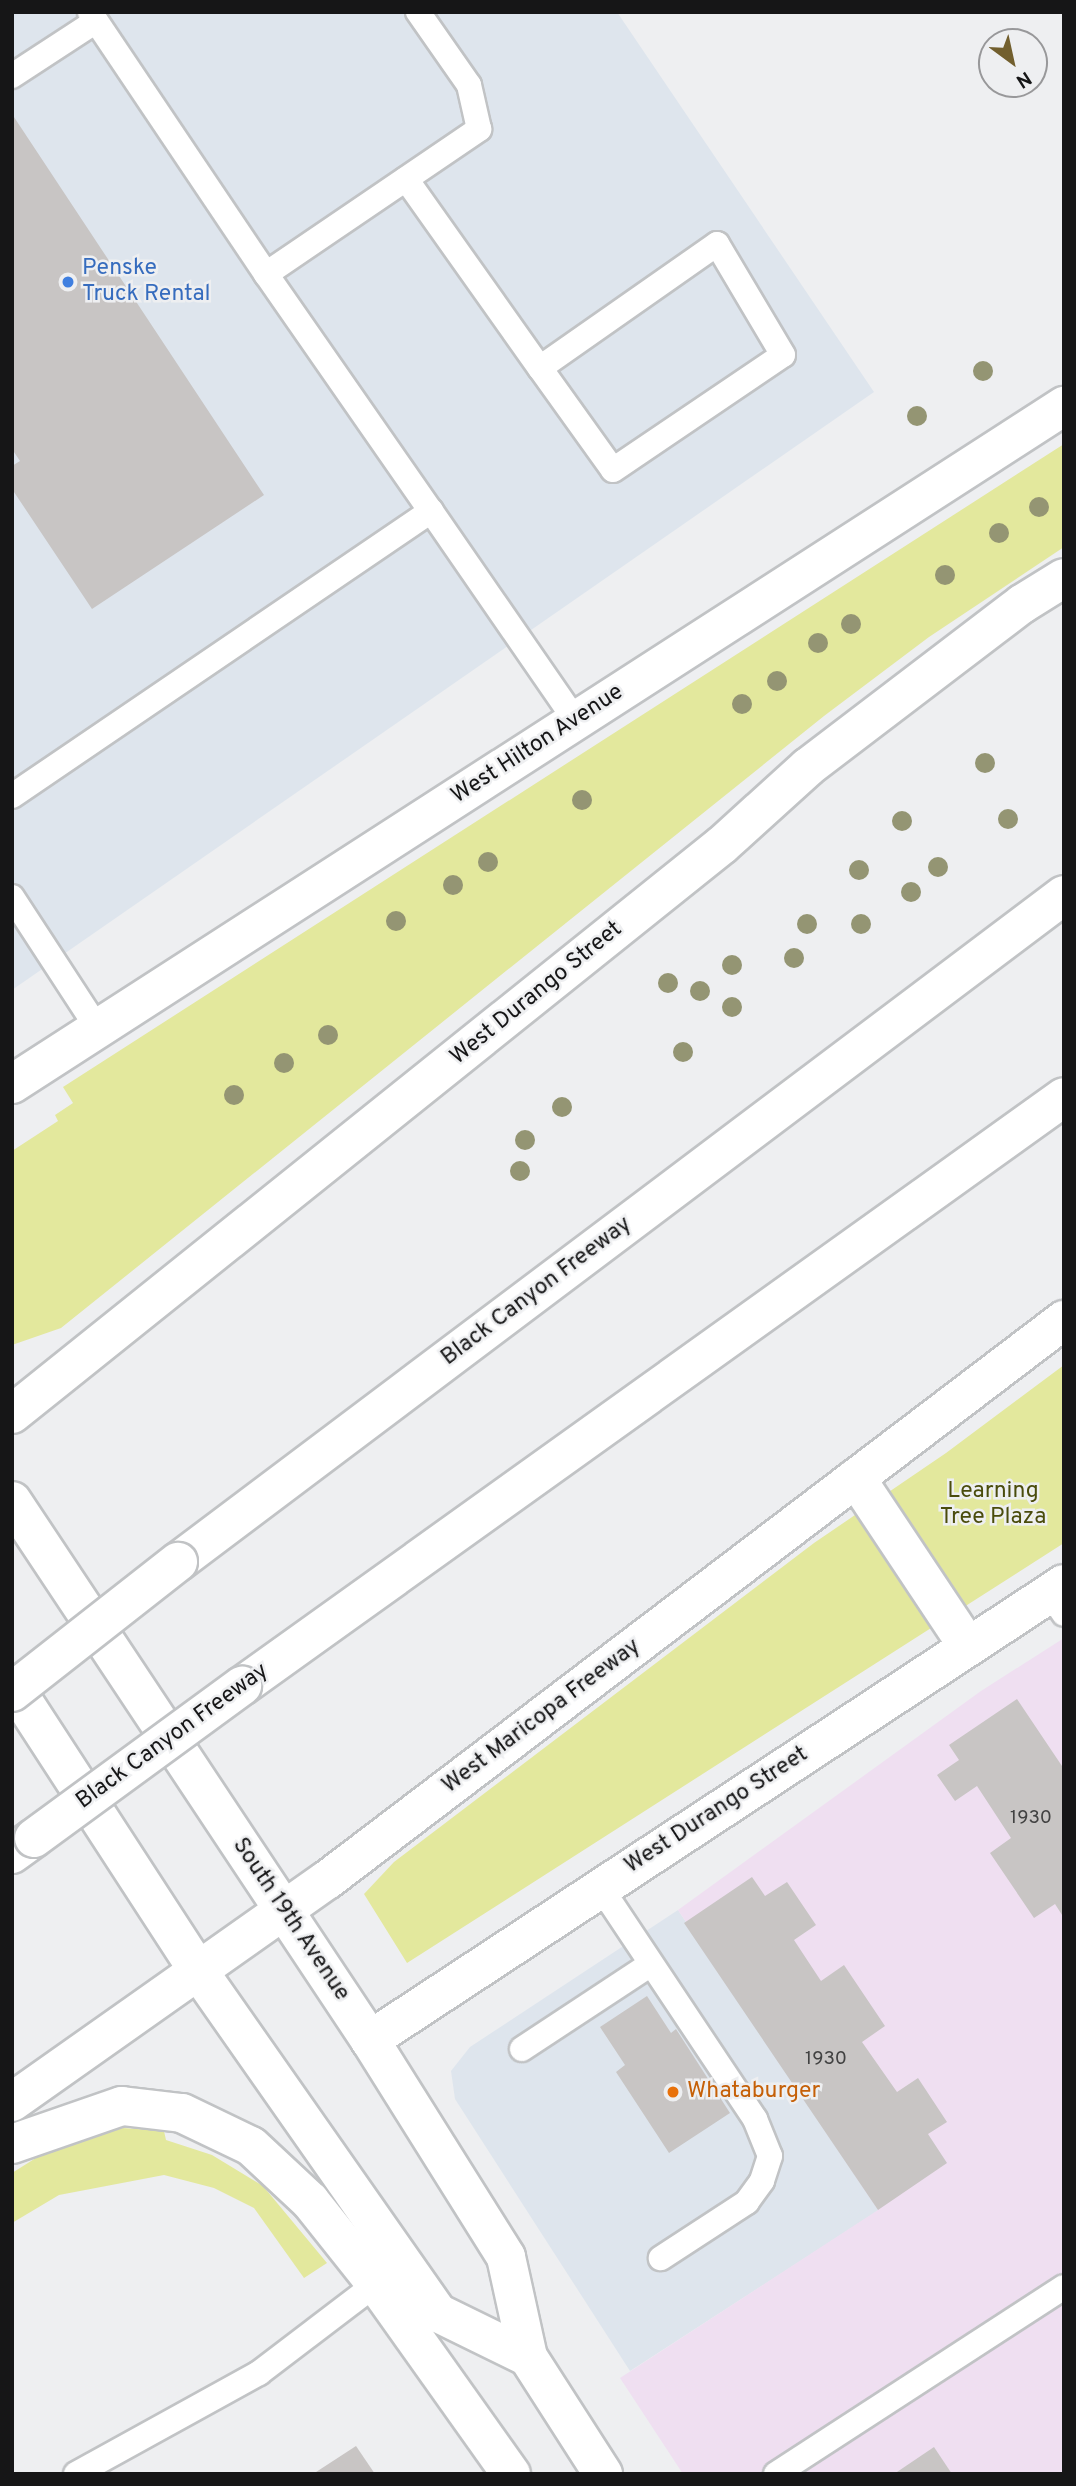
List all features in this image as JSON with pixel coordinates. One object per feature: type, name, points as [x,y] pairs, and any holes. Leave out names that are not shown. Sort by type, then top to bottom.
[{"type":"main road","name":"West Hilton Avenue","points":[[12,1084],[1064,407]]},
{"type":"main road","name":"West Durango Street","points":[[12,1414],[722,845],[808,767],[1022,604],[1064,578]]},
{"type":"main road","name":"Black Canyon Freeway","points":[[12,1692],[178,1562],[1064,895]]},
{"type":"main road","name":"Black Canyon Freeway","points":[[23,1846],[1064,1097]]},
{"type":"main road","name":"West Maricopa Freeway","points":[[12,2102],[197,1969],[283,1911],[1064,1321]]},
{"type":"main road","points":[[856,1478],[967,1645]]},
{"type":"main road","name":"South 19th Avenue","points":[[12,1501],[370,2040],[506,2258],[528,2357],[603,2474]]},
{"type":"main road","name":"West Durango Street","points":[[370,2040],[967,1645],[1059,1597]]},
{"type":"main road","points":[[12,1684],[197,1969],[438,2313],[528,2357]]},
{"type":"main road","points":[[12,2144],[122,2106],[182,2113],[270,2160],[310,2201],[376,2284],[511,2474]]},
{"type":"lane","points":[[266,274],[479,129],[469,85],[418,12]]},
{"type":"lane","points":[[12,76],[93,17],[266,274],[576,721]]},
{"type":"lane","points":[[406,179],[540,368],[614,470],[783,355],[717,244],[540,368]]},
{"type":"lane","points":[[12,796],[431,512]]},
{"type":"lane","points":[[12,897],[98,1029]]},
{"type":"lane","points":[[601,1888],[755,2119],[770,2156],[762,2180],[747,2202],[662,2258]]},
{"type":"lane","points":[[522,2049],[651,1964]]},
{"type":"lane","points":[[76,2474],[259,2373],[376,2284]]},
{"type":"lane","points":[[776,2474],[1064,2287]]},
{"type":"shaded area","points":[[12,12],[617,12],[874,392],[12,990]]},
{"type":"shaded area","points":[[1064,1638],[1064,2474],[683,2474],[620,2378],[878,2210],[678,1910],[981,1691]]},
{"type":"shaded area","points":[[678,1910],[879,2210],[630,2371],[455,2099],[451,2071],[470,2047]]},
{"type":"green space","points":[[1064,444],[1064,547],[929,637],[824,716],[61,1328],[12,1345],[12,1151],[58,1121],[55,1115],[73,1103],[63,1087]]},
{"type":"green space","name":"Learning Tree Plaza","points":[[1064,1365],[1064,1543],[407,1963],[364,1894],[394,1862],[814,1543],[946,1453]]},
{"type":"green space","points":[[123,2128],[164,2131],[166,2140],[212,2155],[263,2186],[327,2263],[304,2278],[254,2208],[214,2188],[164,2175],[59,2195],[12,2223],[12,2173],[47,2151]]},
{"type":"building","name":"Penske Truck Rental","points":[[12,114],[264,495],[92,609],[12,489],[12,466],[20,461],[12,449]]},
{"type":"building","points":[[1017,1699],[1064,1769],[1064,1918],[1055,1904],[1034,1918],[990,1853],[1011,1838],[977,1786],[955,1801],[937,1775],[959,1760],[949,1745]]},
{"type":"building","points":[[752,1877],[765,1896],[787,1882],[816,1925],[794,1940],[821,1981],[844,1965],[885,2026],[862,2042],[897,2092],[918,2078],[947,2122],[928,2134],[947,2163],[878,2210],[684,1923]]},
{"type":"building","name":"Whataburger","points":[[647,1996],[671,2033],[676,2029],[730,2113],[669,2153],[616,2072],[625,2065],[600,2027]]},
{"type":"building","points":[[356,2446],[375,2474],[313,2474]]},
{"type":"building","points":[[934,2447],[952,2474],[894,2474]]},
{"type":"place","name":"Penske Truck Rental","points":[[68,282]]},
{"type":"place","name":"Whataburger","points":[[673,2092]]}]
